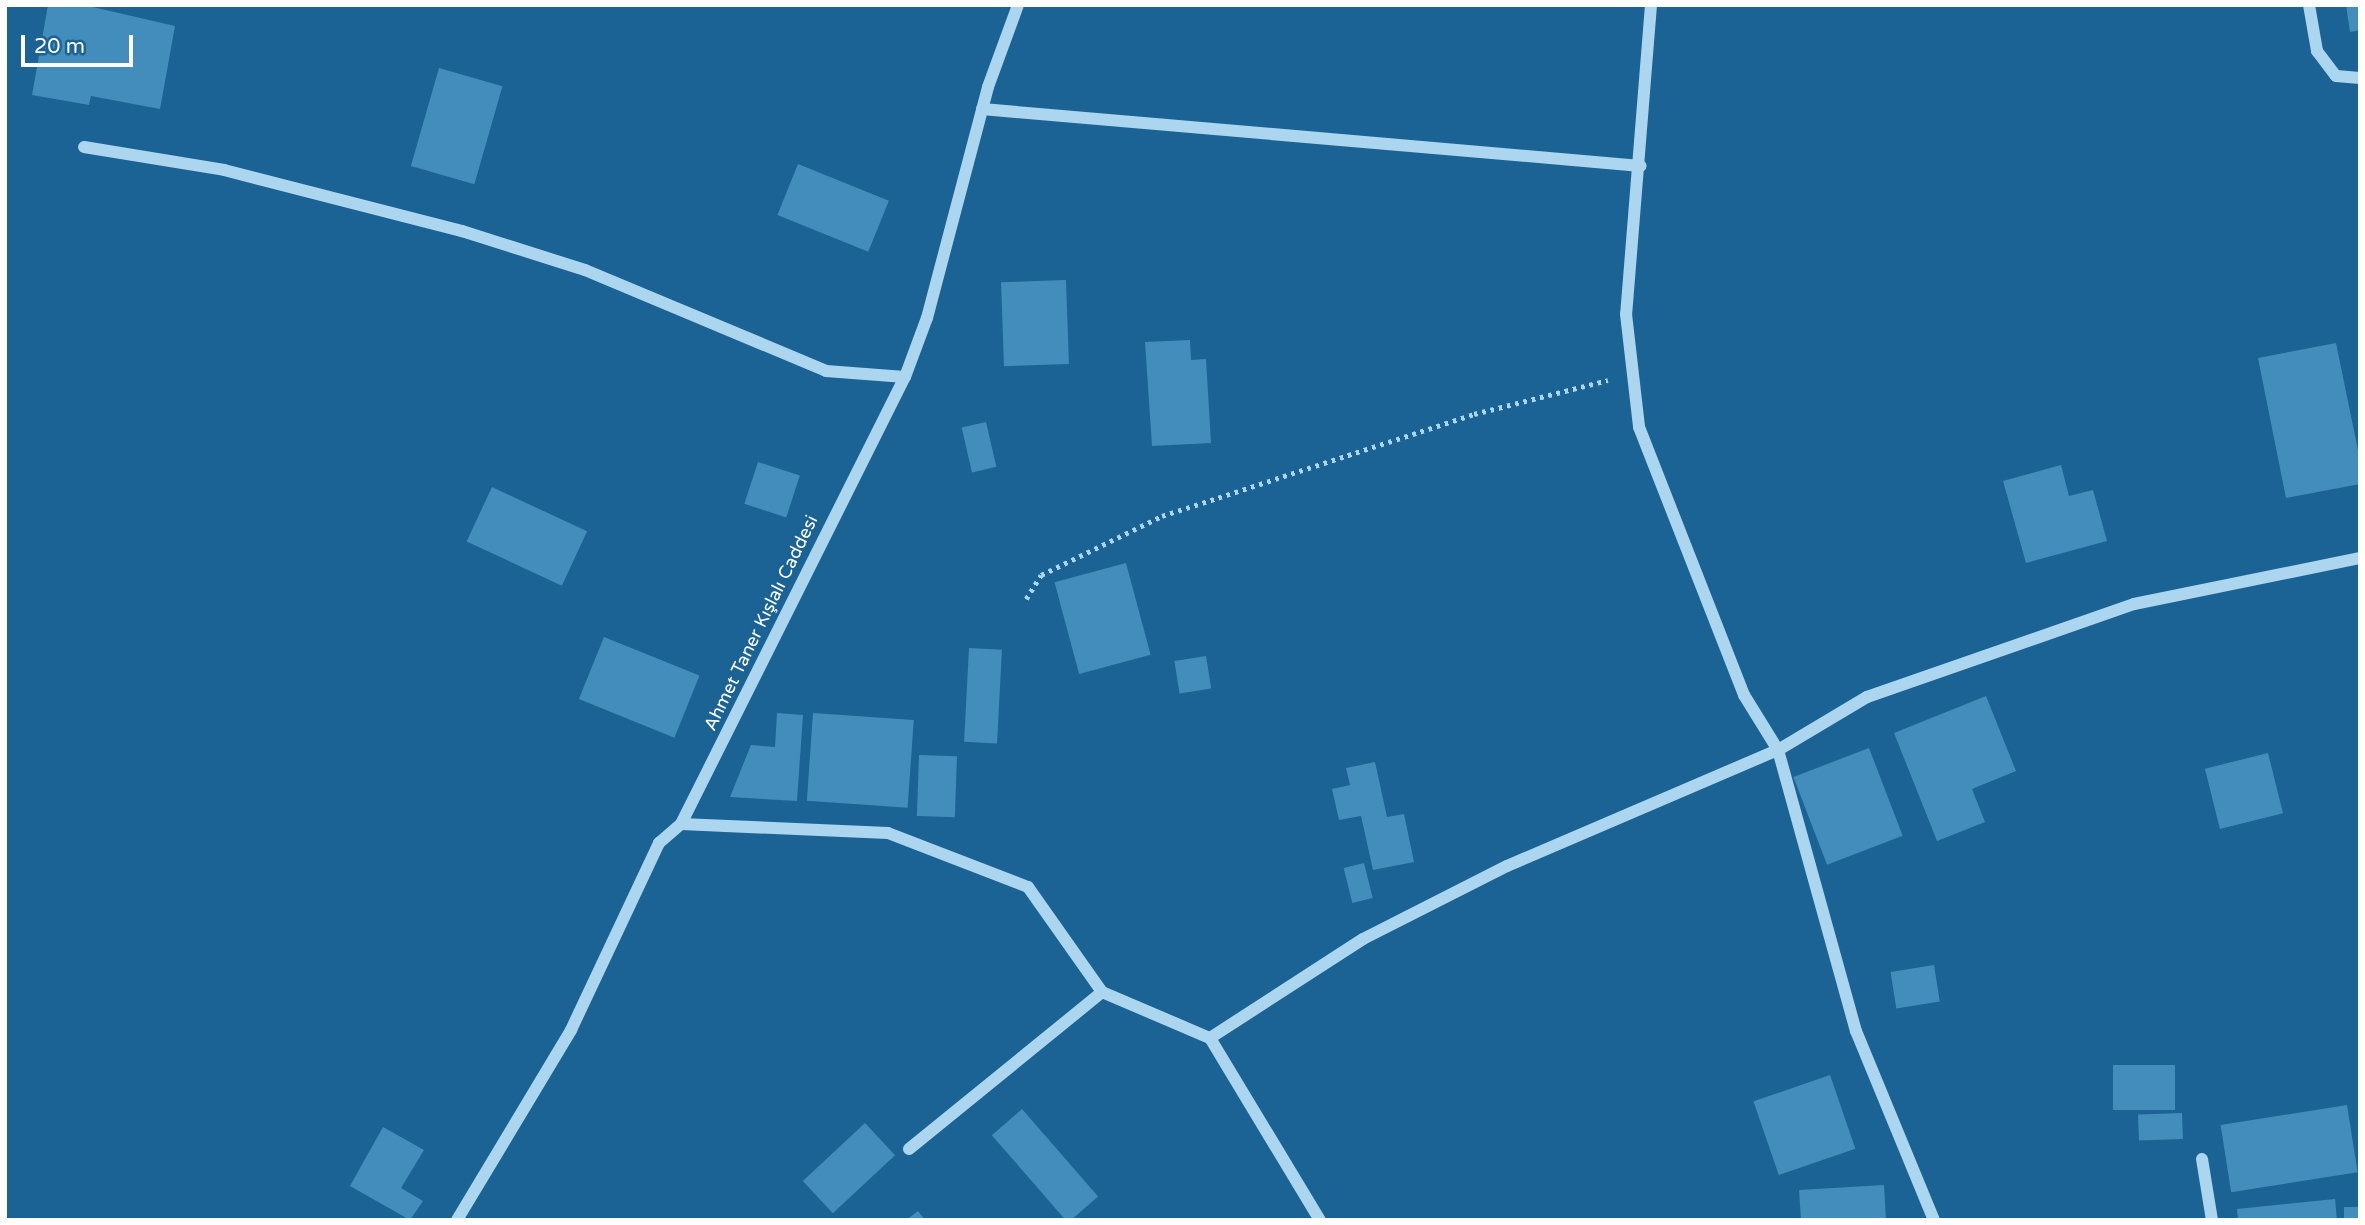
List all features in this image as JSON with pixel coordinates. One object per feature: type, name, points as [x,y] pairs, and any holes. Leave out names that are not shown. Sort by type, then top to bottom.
[{"type":"street","name":"Ahmet Taner Kışlalı Caddesi","points":[[457,1220],[571,1030],[659,843],[681,824],[905,377],[926,318],[982,109],[1018,5]]},
{"type":"street","points":[[1651,5],[1641,166],[1628,289],[1630,374],[1639,428],[1744,695],[1777,750],[1856,1031],[1934,1220]]},
{"type":"street","points":[[2309,5],[2317,51],[2336,76],[2360,78]]},
{"type":"street","points":[[982,109],[1641,166]]},
{"type":"street","points":[[84,147],[224,170],[461,231],[585,270],[826,371],[905,377]]},
{"type":"street","points":[[1210,1038],[1363,939],[1507,866],[1777,750],[1867,697],[2134,604],[2360,558]]},
{"type":"street","points":[[681,824],[888,833],[1028,887],[1102,992],[1210,1038],[1320,1220]]},
{"type":"street","points":[[909,1149],[1102,992]]},
{"type":"street","points":[[2202,1159],[2212,1220]]},
{"type":"path","points":[[1026,599],[1041,575],[1162,516],[1474,414],[1630,374]]},
{"type":"building","points":[[48,5],[84,5],[175,26],[160,109],[91,96],[89,105],[32,95]]},
{"type":"building","points":[[2346,5],[2360,5],[2360,30],[2350,32]]},
{"type":"building","points":[[439,68],[502,86],[474,184],[411,166]]},
{"type":"building","points":[[798,164],[889,201],[868,252],[777,215]]},
{"type":"building","points":[[1066,280],[1069,364],[1004,366],[1001,282]]},
{"type":"building","points":[[1190,340],[1191,360],[1206,359],[1211,443],[1152,446],[1145,342]]},
{"type":"building","points":[[2336,343],[2360,460],[2360,484],[2286,498],[2258,358]]},
{"type":"building","points":[[986,422],[996,467],[972,472],[962,428]]},
{"type":"building","points":[[758,462],[800,476],[786,517],[744,504]]},
{"type":"building","points":[[2061,465],[2069,496],[2093,490],[2107,541],[2026,563],[2003,481]]},
{"type":"building","points":[[492,487],[587,531],[562,586],[467,541]]},
{"type":"building","points":[[1126,563],[1151,655],[1079,674],[1055,582]]},
{"type":"building","points":[[604,637],[699,676],[674,738],[579,699]]},
{"type":"building","points":[[969,648],[1002,650],[997,744],[964,742]]},
{"type":"building","points":[[1206,656],[1211,689],[1180,694],[1174,661]]},
{"type":"building","points":[[1986,696],[2016,771],[1972,789],[1985,822],[1937,841],[1894,733]]},
{"type":"building","points":[[777,713],[803,715],[797,801],[730,797],[751,745],[775,747]]},
{"type":"building","points":[[813,713],[914,720],[908,808],[807,801]]},
{"type":"building","points":[[1869,748],[1903,836],[1827,865],[1793,777]]},
{"type":"building","points":[[2268,753],[2283,813],[2220,829],[2205,769]]},
{"type":"building","points":[[919,755],[957,756],[955,817],[917,816]]},
{"type":"building","points":[[1375,762],[1387,817],[1404,814],[1414,862],[1373,870],[1361,816],[1339,820],[1332,789],[1350,785],[1346,768]]},
{"type":"building","points":[[1364,863],[1373,898],[1352,903],[1344,868]]},
{"type":"building","points":[[1934,965],[1940,1002],[1896,1008],[1891,972]]},
{"type":"building","points":[[2113,1065],[2175,1065],[2175,1110],[2113,1110]]},
{"type":"building","points":[[1830,1075],[1855,1149],[1779,1175],[1753,1101]]},
{"type":"building","points":[[2347,1105],[2358,1172],[2231,1192],[2221,1125]]},
{"type":"building","points":[[1022,1109],[1098,1197],[1071,1220],[1065,1220],[992,1135]]},
{"type":"building","points":[[2182,1113],[2183,1139],[2139,1141],[2138,1115]]},
{"type":"building","points":[[865,1123],[895,1155],[833,1213],[803,1181]]},
{"type":"building","points":[[383,1127],[424,1150],[401,1188],[423,1201],[410,1220],[350,1186]]},
{"type":"building","points":[[1884,1185],[1886,1220],[1801,1220],[1799,1190]]},
{"type":"building","points":[[2335,1199],[2337,1220],[2238,1220],[2237,1209]]},
{"type":"building","points":[[2344,1207],[2360,1207],[2360,1220],[2344,1220]]},
{"type":"building","points":[[918,1211],[925,1220],[906,1220]]}]
